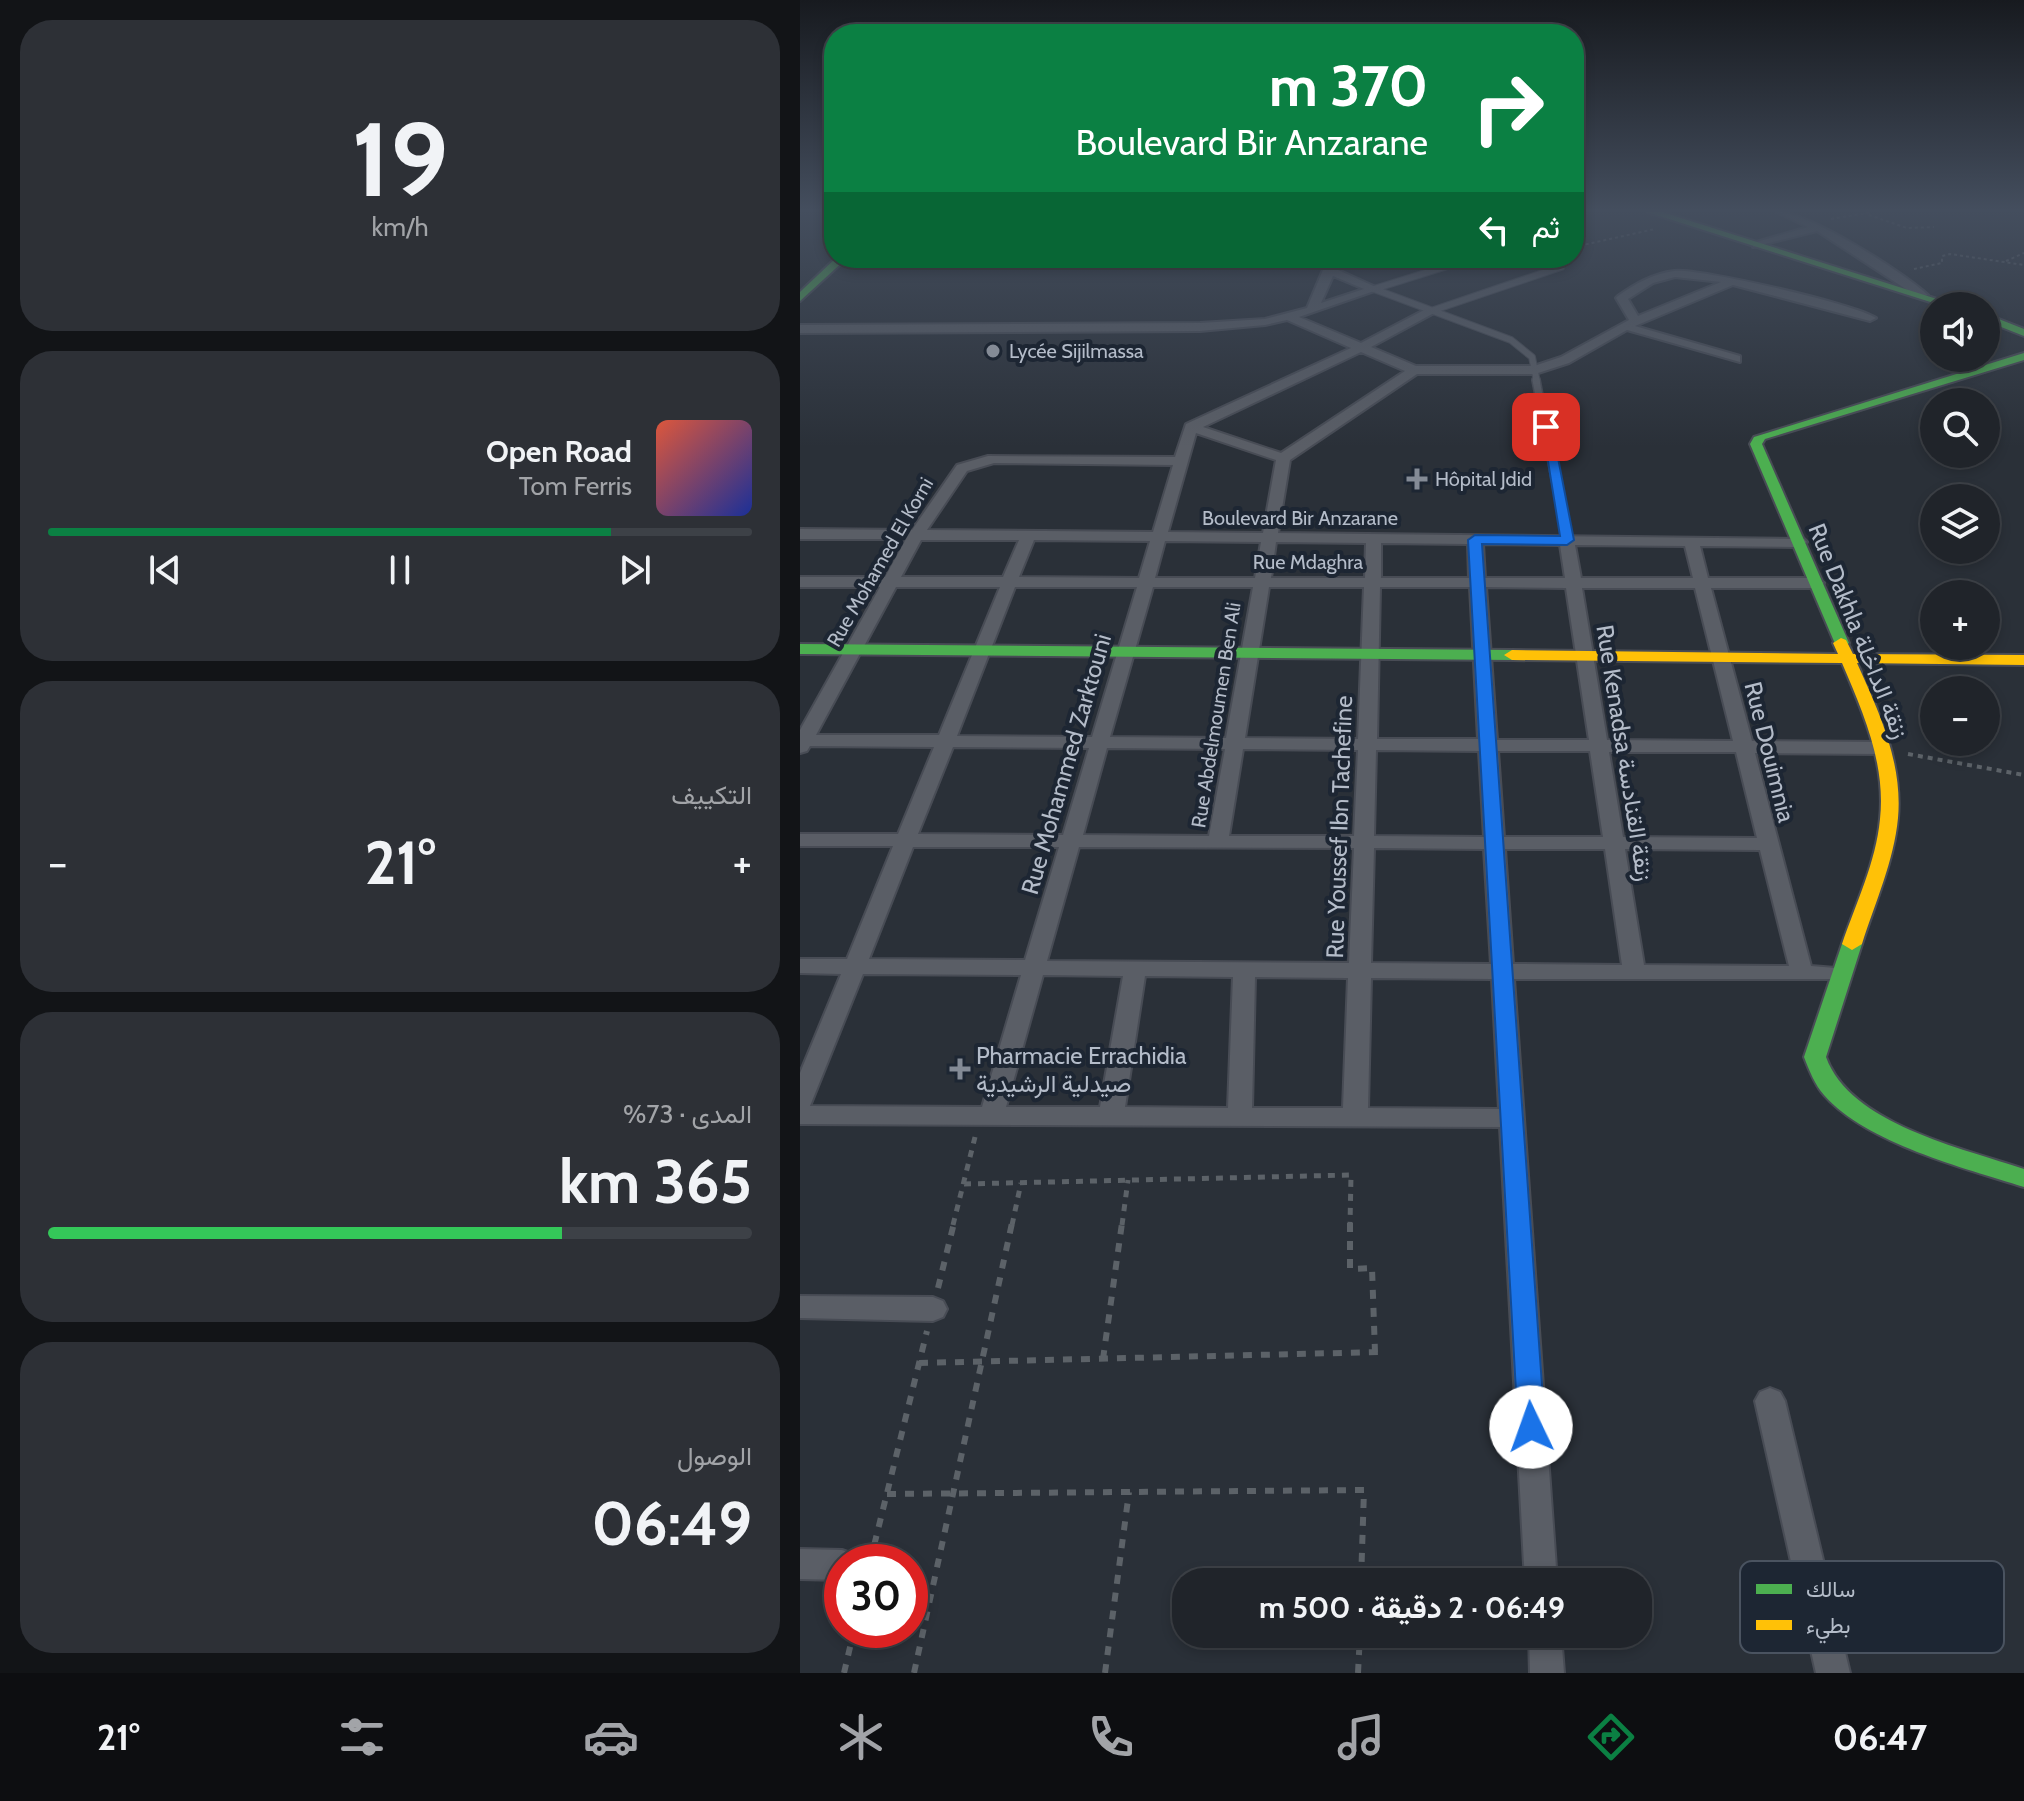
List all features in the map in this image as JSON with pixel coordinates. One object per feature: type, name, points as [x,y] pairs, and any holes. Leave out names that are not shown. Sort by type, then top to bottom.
[{"type":"street","points":[[1312,310],[1321,290]]},
{"type":"street","points":[[800,329],[1092,330],[1236,325],[1290,317],[1371,290]]},
{"type":"street","points":[[1629,324],[1622,298],[1637,290]]},
{"type":"street","points":[[1290,317],[1414,370],[1535,370],[1565,360],[1629,324],[1710,290]]},
{"type":"street","points":[[1766,290],[1870,318]]},
{"type":"street","points":[[1191,427],[1362,347],[1430,311]]},
{"type":"street","points":[[2000,323],[2024,333]]},
{"type":"street","points":[[1629,324],[1736,359]]},
{"type":"street","name":"Rue Dakhla زنقة الداخلة","points":[[2024,356],[1760,437],[1756,444],[1758,456],[1799,542],[1847,658],[1881,748],[1888,779],[1889,818],[1880,859],[1815,1057],[1822,1077],[1838,1096],[1886,1125],[2024,1178]]},
{"type":"street","points":[[1191,427],[1283,458],[1414,370]]},
{"type":"street","name":"Rue Mohammed Zarktouni","points":[[986,1116],[1034,968],[1191,427]]},
{"type":"street","name":"Rue Abdelmoumen Ben Ali","points":[[1218,842],[1283,458]]},
{"type":"street","name":"Rue Mohamed El Korni","points":[[801,742],[916,535],[962,468],[993,459],[1181,461]]},
{"type":"street","name":"Boulevard Bir Anzarane","points":[[800,534],[1799,542]]},
{"type":"street","points":[[800,1103],[1028,536]]},
{"type":"street","name":"Rue Youssef Ibn Tachefine","points":[[1355,1118],[1374,539]]},
{"type":"street","points":[[1475,540],[1540,1568]]},
{"type":"street","name":"Rue Kenadsa زنقة القنادسة","points":[[1567,540],[1634,973]]},
{"type":"street","name":"Rue Douimnia","points":[[1691,541],[1802,974]]},
{"type":"street","name":"Rue Mdaghra","points":[[800,582],[1816,583]]},
{"type":"street","points":[[800,649],[2024,660]]},
{"type":"street","points":[[801,742],[1881,748]]},
{"type":"street","points":[[800,840],[1768,844]]},
{"type":"street","points":[[800,966],[1840,974]]},
{"type":"street","points":[[1111,1116],[1135,969]]},
{"type":"street","points":[[1240,1117],[1244,969]]},
{"type":"street","points":[[800,1115],[1512,1118]]},
{"type":"street","points":[[800,1307],[933,1309]]},
{"type":"street","points":[[1770,1401],[1807,1561]]},
{"type":"street","points":[[800,1564],[824,1565]]},
{"type":"street","points":[[1546,1648],[1547,1673]]},
{"type":"street","points":[[1828,1653],[1833,1673]]},
{"type":"lane","points":[[1377,290],[1511,340],[1532,357],[1567,540]]},
{"type":"lane","points":[[1430,311],[1492,290]]},
{"type":"path","points":[[1881,748],[1982,770],[2024,775]]},
{"type":"path","points":[[874,1544],[964,1184],[986,1116]]},
{"type":"path","points":[[919,1363],[1378,1352],[1372,1268],[1350,1269],[1351,1175],[964,1184]]},
{"type":"path","points":[[1103,1359],[1128,1180]]},
{"type":"path","points":[[914,1673],[1021,1183]]},
{"type":"path","points":[[887,1494],[1364,1490],[1361,1568]]},
{"type":"path","points":[[1105,1673],[1129,1492]]},
{"type":"path","points":[[844,1673],[850,1648]]},
{"type":"path","points":[[1358,1673],[1359,1648]]},
{"type":"traffic: fast","points":[[800,298],[808,290]]},
{"type":"traffic: fast","points":[[1903,290],[1920,295]]},
{"type":"traffic: fast","points":[[2000,323],[2024,333]]},
{"type":"traffic: fast","points":[[1841,643],[1756,444],[1760,437],[2024,356]]},
{"type":"traffic: fast","points":[[800,649],[1512,655]]},
{"type":"traffic: fast","points":[[1852,944],[1815,1057],[1829,1086],[1849,1105],[1895,1131],[2024,1178]]},
{"type":"traffic: slow","points":[[1841,643],[1876,729],[1888,775],[1890,798],[1883,851],[1852,944]]},
{"type":"traffic: slow","points":[[1512,655],[2024,660]]},
{"type":"place","name":"Lycée Sijilmassa","points":[[993,351]]},
{"type":"place","name":"Hôpital Jdid","points":[[1417,479]]},
{"type":"place","name":"Pharmacie Errachidia صيدلية الرشيدية","points":[[960,1069]]},
{"type":"route","points":[[1531,1427],[1475,540],[1567,540],[1546,427]]}]
